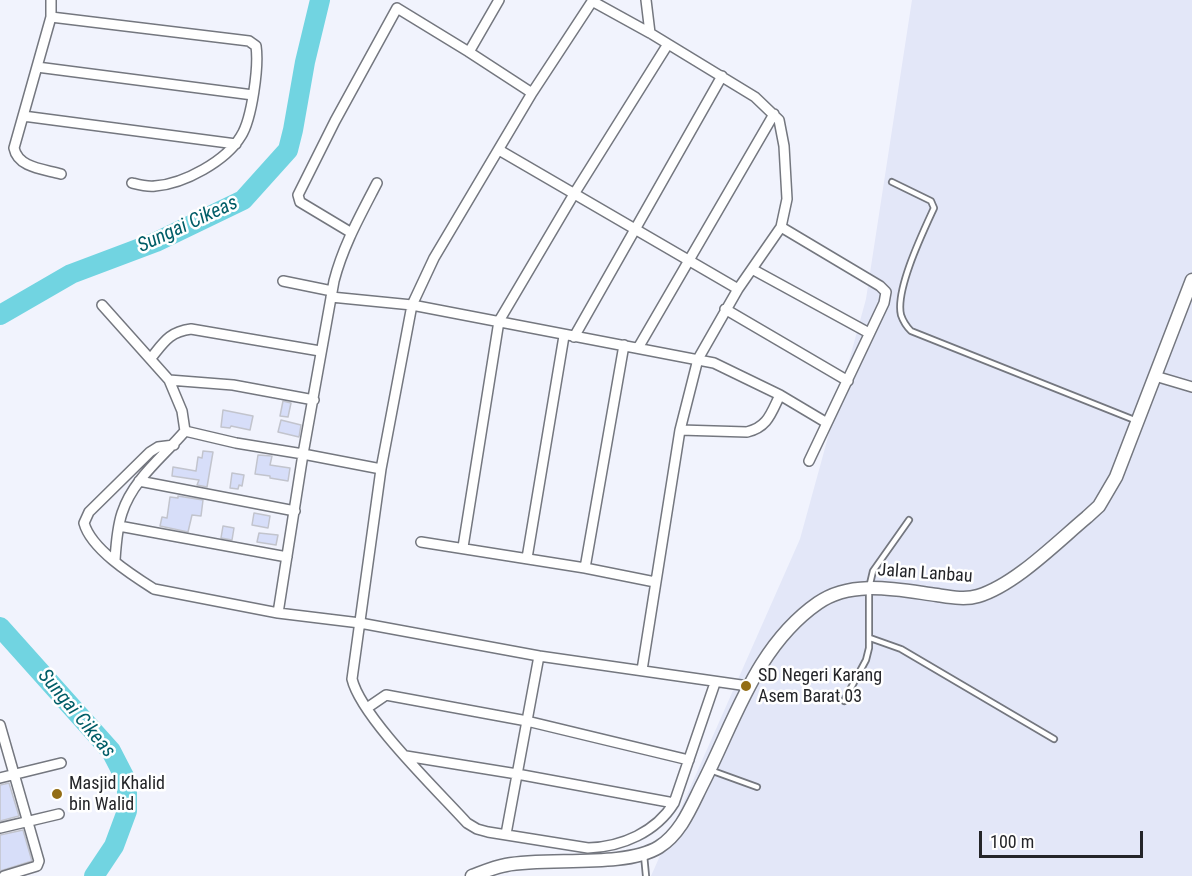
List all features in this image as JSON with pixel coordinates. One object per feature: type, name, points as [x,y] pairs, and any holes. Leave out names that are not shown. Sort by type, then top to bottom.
[{"type":"street","points":[[51,0],[51,16],[14,147],[15,153],[23,163],[61,174]]},
{"type":"street","points":[[469,52],[499,0]]},
{"type":"street","points":[[646,0],[650,33]]},
{"type":"street","points":[[642,670],[680,430],[698,359],[725,309],[782,228],[788,199],[785,153],[779,120],[755,97],[650,33],[592,1],[532,93],[431,264],[412,305],[381,470],[352,679],[355,690],[367,708],[466,823],[483,830],[588,848],[615,845],[642,833],[670,810],[715,683]]},
{"type":"street","points":[[350,232],[300,202],[298,195],[394,10],[401,9],[532,93]]},
{"type":"street","points":[[51,16],[253,42],[257,49],[249,121],[236,144],[225,155],[198,172],[172,183],[155,186],[132,183]]},
{"type":"street","points":[[464,548],[499,321],[574,194],[668,45]]},
{"type":"street","points":[[37,67],[253,94]]},
{"type":"street","points":[[527,558],[569,336],[636,229],[722,76]]},
{"type":"street","points":[[638,348],[687,260],[774,114]]},
{"type":"street","points":[[23,117],[236,144]]},
{"type":"street","points":[[499,150],[738,289]]},
{"type":"street","points":[[278,613],[303,454],[339,260],[350,232],[377,183]]},
{"type":"street","points":[[782,228],[886,291],[884,303],[809,461]]},
{"type":"street","points":[[752,269],[869,333]]},
{"type":"street","name":"Jalan Lanbau","points":[[472,876],[644,854],[659,847],[684,821],[748,686],[770,650],[786,631],[818,603],[841,592],[868,588],[894,589],[958,598],[975,597],[1006,583],[1099,506],[1116,477],[1192,280]]},
{"type":"street","points":[[283,281],[332,294],[412,305],[698,359],[732,371],[780,395],[827,423]]},
{"type":"street","points":[[102,305],[169,380],[182,411],[185,431],[139,481],[124,506],[115,560]]},
{"type":"street","points":[[725,309],[848,381]]},
{"type":"street","points":[[151,358],[168,337],[182,330],[191,329],[321,351]]},
{"type":"street","points":[[585,568],[624,345]]},
{"type":"street","points":[[1155,376],[1192,387]]},
{"type":"street","points":[[169,380],[255,388],[314,400]]},
{"type":"street","points":[[680,430],[747,432],[762,428],[780,395]]},
{"type":"street","points":[[185,431],[236,443],[381,470]]},
{"type":"street","points":[[174,445],[159,447],[150,452],[86,517],[84,523],[92,540],[154,589],[278,613],[360,623],[539,656],[748,686]]},
{"type":"street","points":[[139,481],[295,511]]},
{"type":"street","points":[[119,526],[287,557]]},
{"type":"street","points":[[421,542],[527,558],[655,582]]},
{"type":"street","points":[[506,834],[539,656]]},
{"type":"street","points":[[367,708],[386,694],[527,721],[689,760]]},
{"type":"street","points":[[0,725],[39,857],[39,864],[4,876]]},
{"type":"street","points":[[406,756],[674,803]]},
{"type":"street","points":[[0,778],[61,763]]},
{"type":"street","points":[[0,828],[59,814]]},
{"type":"lane","points":[[892,182],[931,201],[934,208],[910,265],[902,300],[902,317],[911,331],[1138,422]]},
{"type":"lane","points":[[844,700],[866,660],[870,638],[868,588],[873,571],[909,520]]},
{"type":"lane","points":[[870,638],[901,649],[1054,739]]},
{"type":"lane","points":[[710,770],[757,787]]},
{"type":"lane","points":[[644,854],[646,876]]},
{"type":"shaded area","points":[[912,0],[1192,0],[1192,876],[651,876],[800,539],[866,299]]},
{"type":"building","points":[[283,401],[291,403],[288,417],[280,416]]},
{"type":"building","points":[[223,410],[253,416],[250,430],[231,426],[230,428],[221,427]]},
{"type":"building","points":[[281,420],[301,425],[299,437],[278,432]]},
{"type":"building","points":[[203,451],[213,452],[207,487],[197,485],[199,480],[172,476],[173,467],[196,471],[198,457],[202,458]]},
{"type":"building","points":[[258,455],[272,456],[270,465],[290,468],[288,481],[255,474]]},
{"type":"building","points":[[232,473],[244,475],[242,486],[239,485],[238,489],[230,488]]},
{"type":"building","points":[[178,496],[203,500],[201,516],[192,515],[188,532],[160,526],[162,517],[167,518],[170,497],[178,498]]},
{"type":"building","points":[[254,513],[270,516],[268,528],[252,525]]},
{"type":"building","points":[[223,526],[234,528],[232,540],[221,538]]},
{"type":"building","points":[[259,533],[278,535],[276,545],[257,542]]},
{"type":"building","points":[[9,783],[19,816],[0,821],[0,785]]},
{"type":"building","points":[[23,830],[32,861],[0,871],[0,835]]},
{"type":"waterway","name":"Sungai Cikeas","points":[[0,315],[71,274],[156,242],[243,200],[288,150],[320,0]]},
{"type":"waterway","name":"Sungai Cikeas","points":[[0,627],[111,751],[127,782],[127,811],[114,846],[94,876]]},
{"type":"place","name":"SD Negeri Karang Asem Barat 03","points":[[746,686]]},
{"type":"place","name":"Masjid Khalid bin Walid","points":[[57,794]]}]
